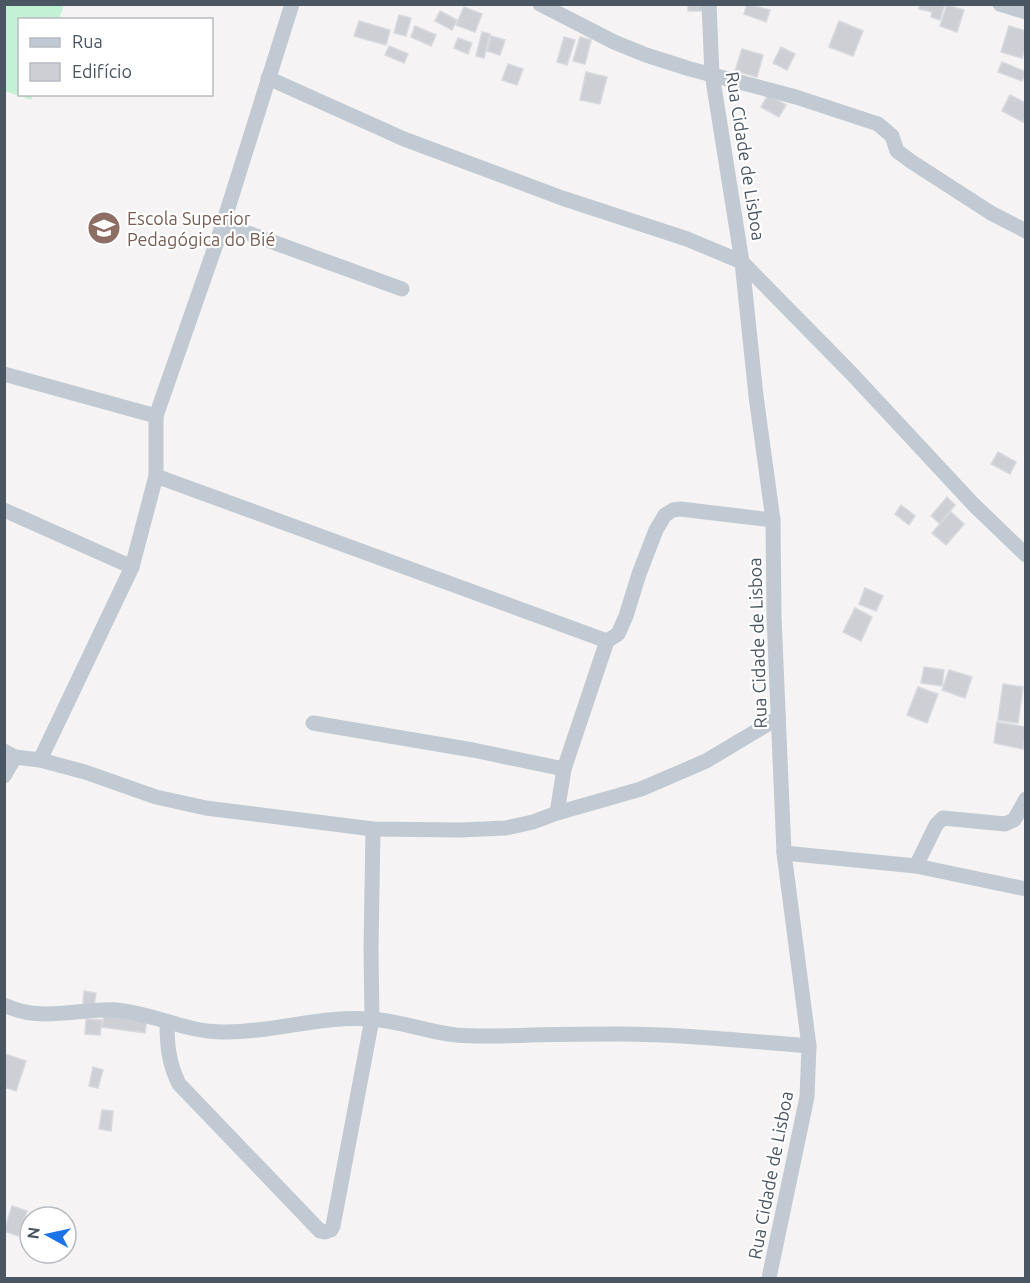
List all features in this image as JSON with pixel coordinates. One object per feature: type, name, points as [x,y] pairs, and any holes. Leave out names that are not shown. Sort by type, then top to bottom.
[{"type":"street","points":[[40,760],[132,567],[156,476],[156,416],[223,224],[292,4]]},
{"type":"street","points":[[540,4],[625,46],[690,69],[796,97],[878,124],[892,136],[897,151],[912,162],[991,213],[1026,231]]},
{"type":"street","name":"Rua Cidade de Lisboa","points":[[708,4],[712,74],[742,262],[756,396],[773,520],[784,853],[809,1046],[807,1097],[769,1278]]},
{"type":"street","points":[[1000,4],[1026,12]]},
{"type":"street","points":[[268,78],[404,139],[562,198],[687,239],[742,262],[852,374],[974,505],[1026,555]]},
{"type":"street","points":[[223,224],[402,289]]},
{"type":"street","points":[[4,374],[156,416]]},
{"type":"street","points":[[156,476],[607,641]]},
{"type":"street","points":[[556,813],[564,769],[607,641],[618,634],[656,530],[665,515],[680,509],[773,520]]},
{"type":"street","points":[[4,510],[132,567]]},
{"type":"street","points":[[4,776],[10,754],[85,772],[156,797],[206,808],[373,829],[506,828],[640,789],[706,761],[778,718]]},
{"type":"street","points":[[313,723],[473,750],[564,769]]},
{"type":"street","points":[[916,866],[936,825],[943,818],[1005,824],[1014,820],[1026,799]]},
{"type":"street","points":[[167,1023],[167,1052],[179,1084],[320,1231],[329,1232],[333,1226],[372,1019],[373,829]]},
{"type":"street","points":[[784,853],[916,866],[1026,889]]},
{"type":"street","points":[[4,1005],[30,1013],[55,1015],[116,1010],[143,1015],[190,1029],[222,1032],[274,1028],[327,1019],[372,1019],[455,1035],[496,1037],[653,1035],[809,1046]]},
{"type":"green space","points":[[5,4],[64,5],[59,18],[18,18],[18,96],[5,91]]},
{"type":"green space","points":[[19,96],[33,96],[31,100]]},
{"type":"building","points":[[688,4],[703,4],[703,11],[688,11]]},
{"type":"building","points":[[747,4],[770,10],[766,22],[744,14]]},
{"type":"building","points":[[920,4],[945,4],[940,20],[931,17],[932,12],[919,9]]},
{"type":"building","points":[[947,5],[964,10],[957,32],[940,26]]},
{"type":"building","points":[[464,7],[482,14],[475,32],[456,25]]},
{"type":"building","points":[[440,11],[457,20],[452,30],[435,21]]},
{"type":"building","points":[[399,15],[411,18],[406,36],[394,33]]},
{"type":"building","points":[[359,21],[390,30],[386,45],[354,36]]},
{"type":"building","points":[[839,21],[863,31],[853,56],[829,47]]},
{"type":"building","points":[[415,26],[436,35],[431,46],[411,37]]},
{"type":"building","points":[[1009,26],[1026,31],[1026,47],[1022,58],[1001,52]]},
{"type":"building","points":[[482,32],[490,34],[484,58],[476,56]]},
{"type":"building","points":[[491,36],[505,40],[500,55],[487,51]]},
{"type":"building","points":[[564,37],[575,40],[567,65],[557,62]]},
{"type":"building","points":[[580,37],[591,40],[585,64],[573,61]]},
{"type":"building","points":[[458,38],[472,43],[468,54],[454,48]]},
{"type":"building","points":[[389,46],[408,54],[404,63],[385,55]]},
{"type":"building","points":[[781,47],[795,54],[787,70],[773,63]]},
{"type":"building","points":[[742,49],[763,55],[757,77],[735,71]]},
{"type":"building","points":[[1002,62],[1026,72],[1022,81],[998,72]]},
{"type":"building","points":[[508,64],[523,69],[517,85],[502,80]]},
{"type":"building","points":[[586,72],[607,77],[600,104],[580,100]]},
{"type":"building","points":[[768,95],[786,105],[779,117],[761,107]]},
{"type":"building","points":[[1010,95],[1026,103],[1026,117],[1023,122],[1002,111]]},
{"type":"building","points":[[998,452],[1016,462],[1010,474],[991,464]]},
{"type":"building","points":[[947,497],[955,505],[940,524],[931,516]]},
{"type":"building","points":[[901,505],[915,516],[909,525],[895,514]]},
{"type":"building","points":[[951,512],[964,524],[946,545],[932,533]]},
{"type":"building","points":[[865,588],[883,596],[876,611],[859,604]]},
{"type":"building","points":[[855,608],[872,617],[861,641],[843,632]]},
{"type":"building","points":[[924,667],[944,670],[942,686],[921,683]]},
{"type":"building","points":[[949,670],[972,677],[965,698],[942,690]]},
{"type":"building","points":[[1003,684],[1023,687],[1018,723],[998,720]]},
{"type":"building","points":[[918,687],[938,694],[927,723],[907,715]]},
{"type":"building","points":[[997,722],[1026,727],[1023,749],[994,743]]},
{"type":"building","points":[[84,991],[96,993],[94,1006],[83,1004]]},
{"type":"building","points":[[104,1013],[147,1018],[145,1033],[102,1027]]},
{"type":"building","points":[[86,1019],[102,1020],[100,1035],[85,1034]]},
{"type":"building","points":[[5,1054],[26,1061],[16,1091],[4,1087]]},
{"type":"building","points":[[93,1067],[103,1070],[98,1088],[89,1086]]},
{"type":"building","points":[[102,1110],[113,1111],[111,1131],[99,1129]]},
{"type":"building","points":[[12,1206],[18,1208],[18,1236],[4,1231]]},
{"type":"place","name":"Escola Superior Pedagógica do Bié","points":[[104,228]]}]
